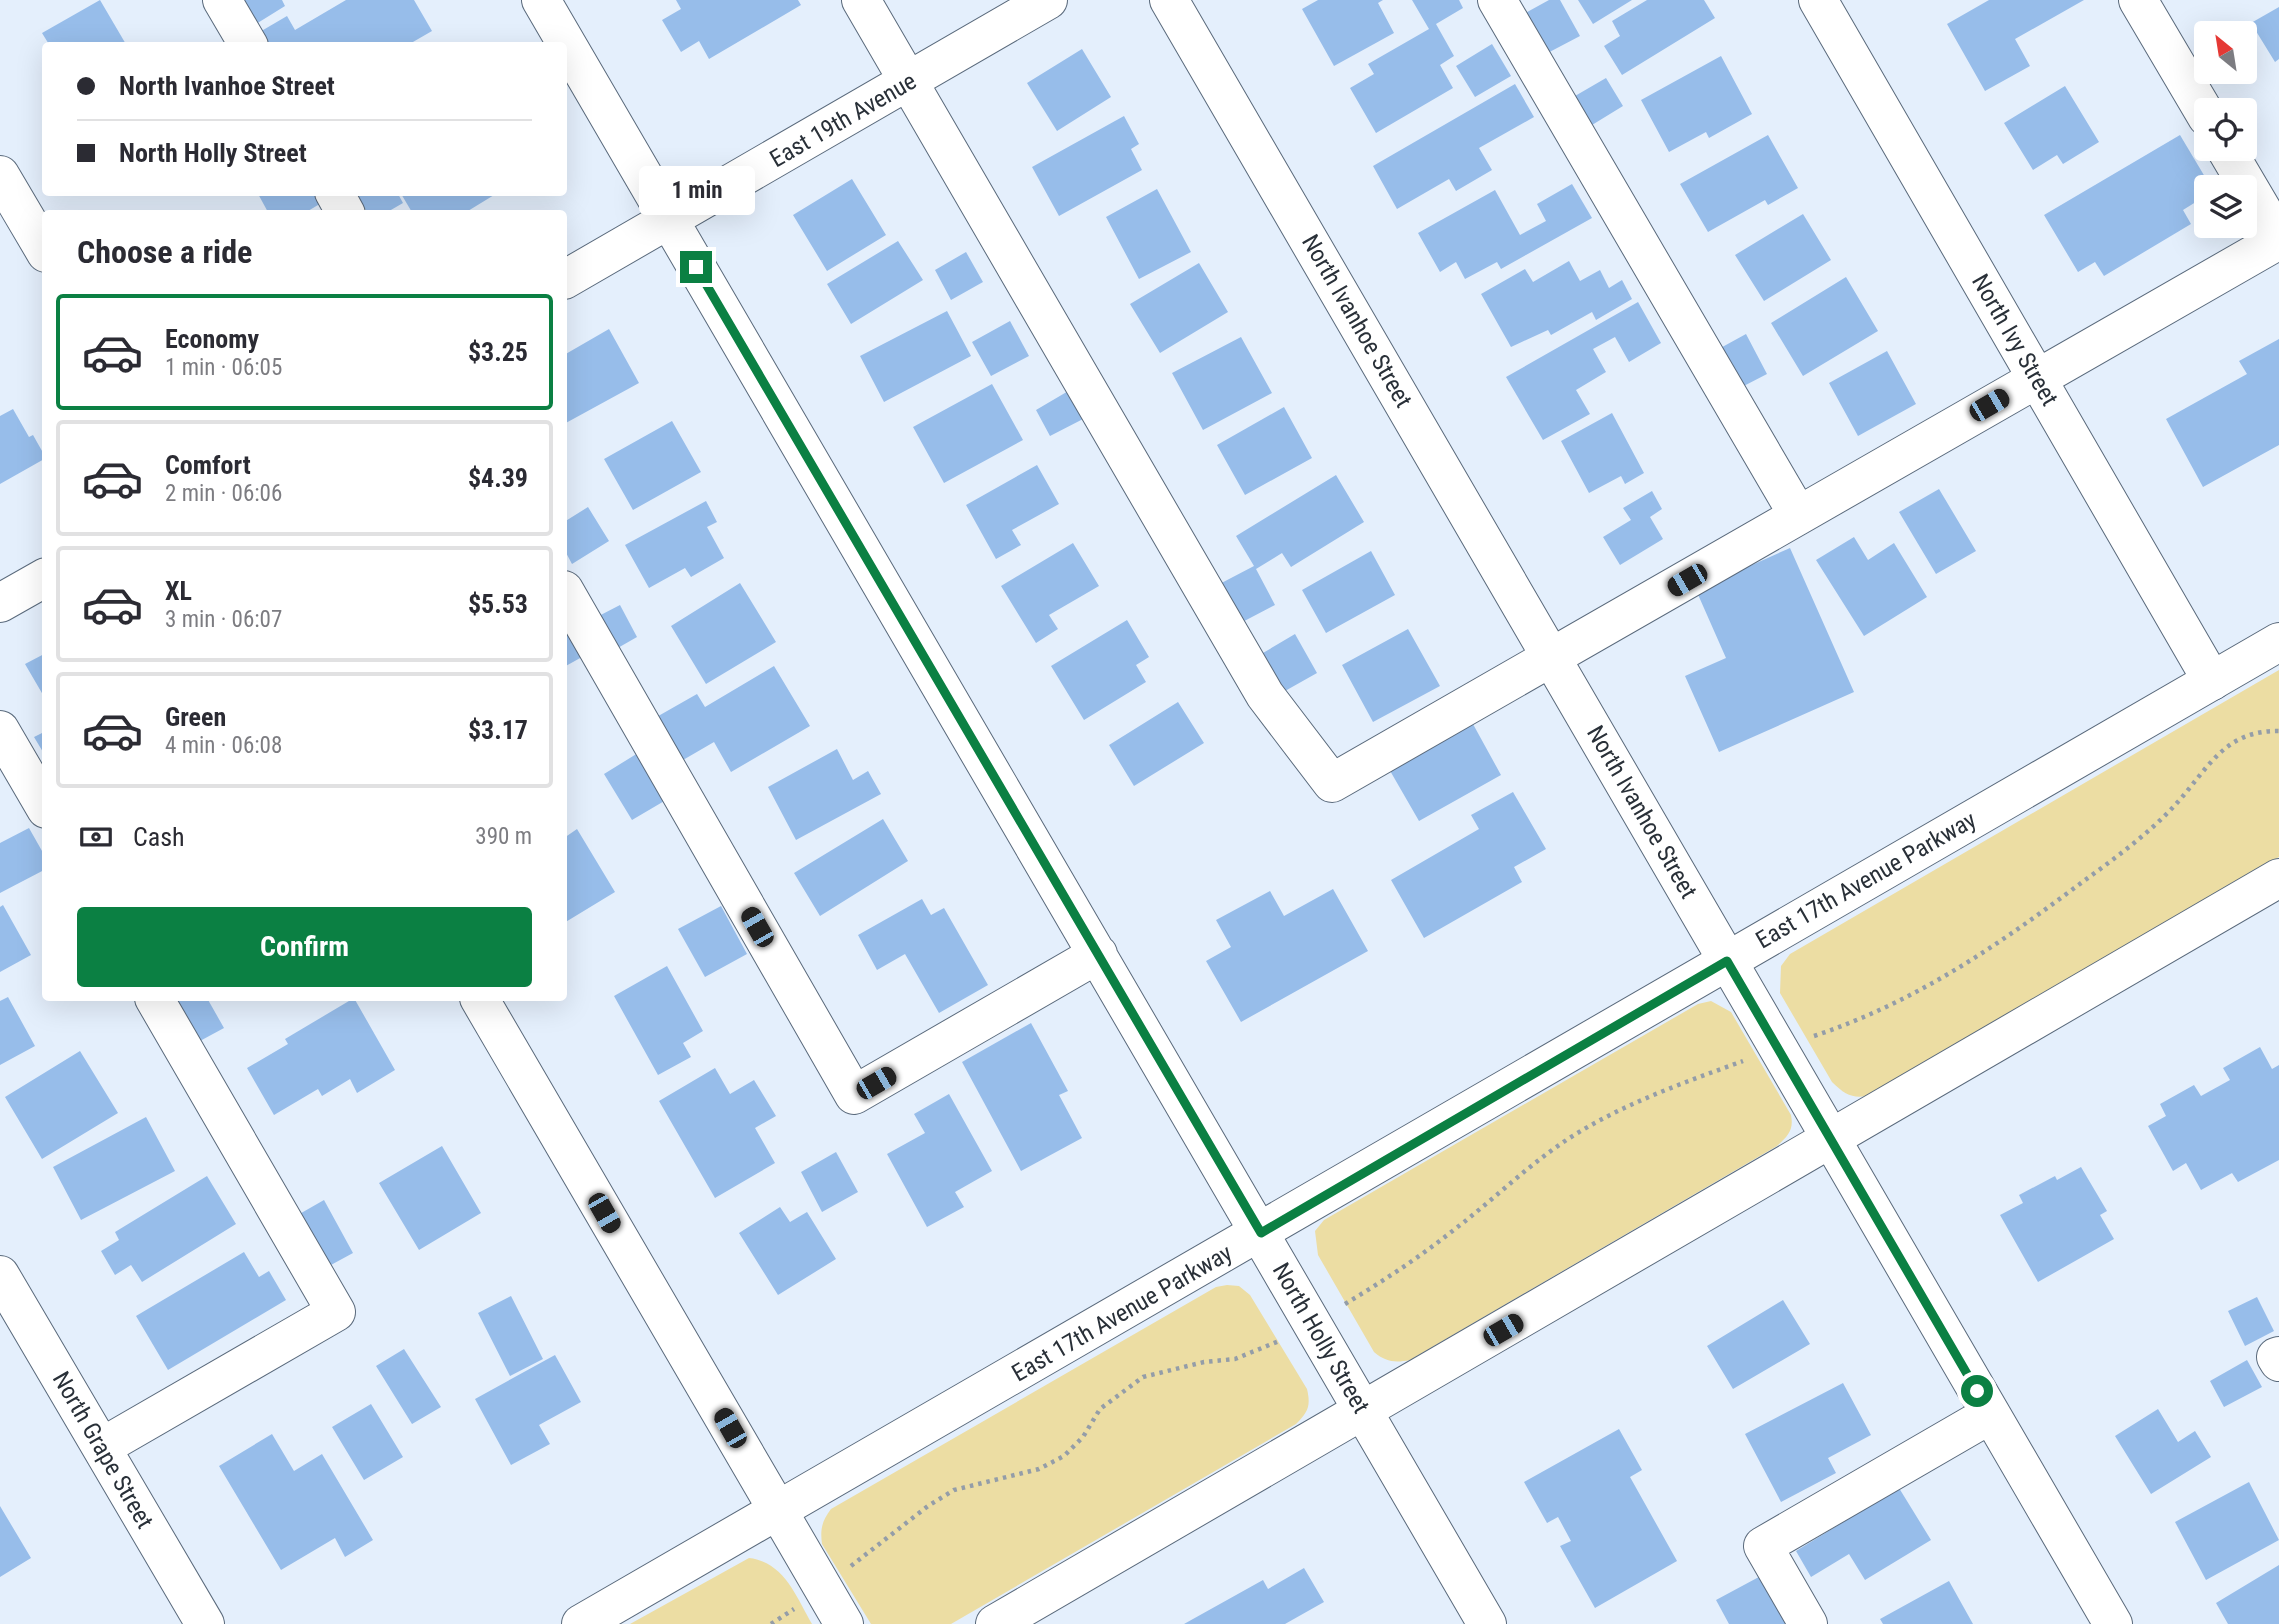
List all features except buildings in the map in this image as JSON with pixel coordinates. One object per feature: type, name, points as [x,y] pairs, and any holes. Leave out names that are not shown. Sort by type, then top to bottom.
[{"type":"street","points":[[222,0],[247,42]]},
{"type":"street","name":"North Holly Street","points":[[541,0],[565,42]]},
{"type":"street","points":[[861,0],[1265,695],[1332,783],[2279,240],[2233,161]]},
{"type":"street","name":"East 19th Avenue","points":[[567,278],[1048,0]]},
{"type":"street","name":"North Ivanhoe Street","points":[[1169,0],[2113,1624]]},
{"type":"street","points":[[1497,0],[1798,515]]},
{"type":"street","name":"North Ivy Street","points":[[1818,0],[2212,681]]},
{"type":"street","points":[[2138,0],[2196,98]]},
{"type":"street","name":"North Holly Street","points":[[567,45],[1487,1624]]},
{"type":"street","points":[[0,175],[42,246]]},
{"type":"street","points":[[0,603],[42,579]]},
{"type":"street","points":[[567,595],[854,1096],[1098,954]]},
{"type":"street","name":"East 17th Avenue Parkway","points":[[581,1624],[2279,642]]},
{"type":"street","points":[[0,730],[42,802]]},
{"type":"street","points":[[995,1624],[2279,878]]},
{"type":"street","points":[[102,1447],[336,1312],[156,1001]]},
{"type":"street","points":[[481,1001],[844,1624]]},
{"type":"street","name":"North Grape Street","points":[[0,1275],[205,1624]]},
{"type":"street","points":[[2279,1356],[2276,1357],[2279,1362]]},
{"type":"street","points":[[1808,1624],[1763,1546],[1991,1414]]},
{"type":"path","points":[[771,1624],[823,1588],[928,1506],[954,1490],[996,1477],[1017,1476],[1065,1456],[1083,1437],[1100,1409],[1143,1377],[1204,1362],[1235,1359],[1262,1350],[1391,1276],[1457,1228],[1521,1171],[1569,1138],[1619,1109],[1778,1048],[1856,1022],[1951,975],[2033,919],[2143,835],[2176,804],[2222,750],[2248,734],[2279,731]]},
{"type":"shaded area","points":[[2279,670],[2279,857],[1872,1095],[1850,1095],[1832,1082],[1780,993],[1781,966],[1790,954]]},
{"type":"shaded area","points":[[1711,1001],[1731,1012],[1791,1115],[1791,1129],[1784,1139],[1777,1146],[1410,1360],[1391,1361],[1374,1352],[1318,1255],[1315,1231],[1324,1220],[1698,1004]]},
{"type":"shaded area","points":[[1239,1286],[1250,1295],[1307,1389],[1308,1408],[1296,1424],[951,1624],[871,1624],[822,1544],[822,1525],[831,1509],[1216,1287]]},
{"type":"shaded area","points":[[749,1558],[761,1561],[780,1573],[812,1624],[630,1624]]},
{"type":"route","points":[[696,267],[1261,1233],[1727,961],[1977,1391]]}]
